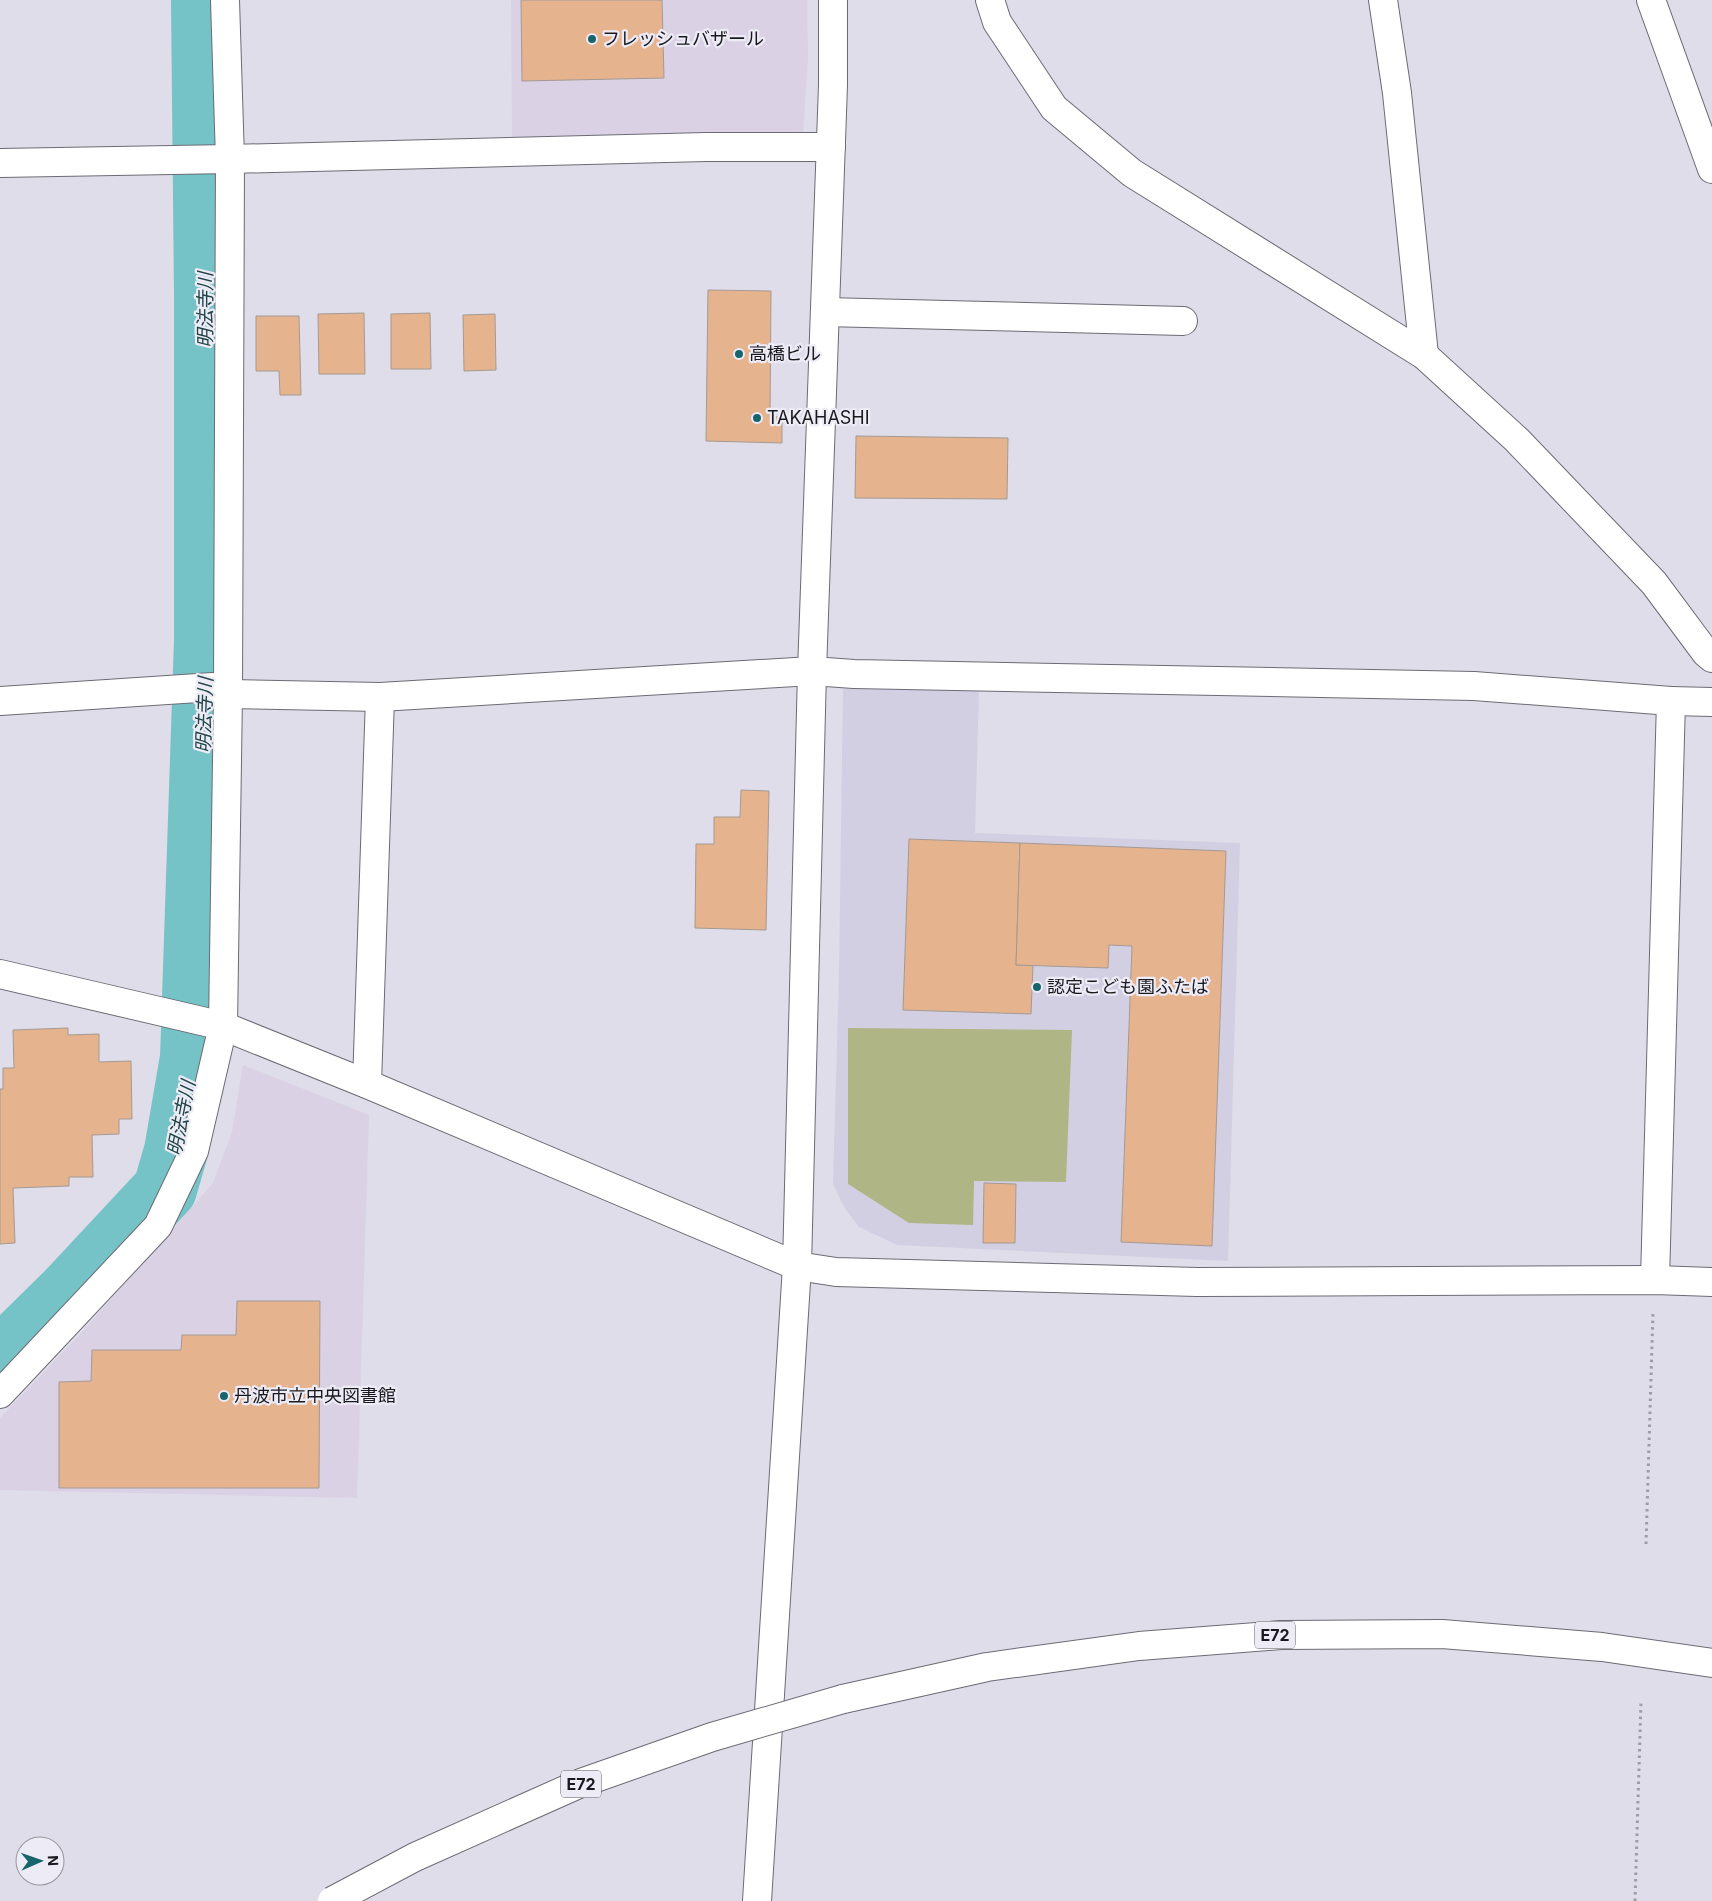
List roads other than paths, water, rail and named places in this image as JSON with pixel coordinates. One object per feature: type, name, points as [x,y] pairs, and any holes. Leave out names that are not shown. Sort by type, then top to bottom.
[{"type":"main road","points":[[0,1394],[158,1226],[194,1151],[216,1024],[209,690],[214,160],[225,0]]},
{"type":"main road","points":[[757,1901],[797,1266],[812,671],[831,147],[833,0]]},
{"type":"main road","points":[[990,0],[997,22],[1054,108],[1132,173],[1424,355],[1517,440],[1654,583],[1706,653],[1712,658]]},
{"type":"main road","points":[[1383,0],[1397,93],[1424,355]]},
{"type":"main road","points":[[1651,0],[1712,169]]},
{"type":"main road","points":[[0,163],[214,160],[706,147],[831,147]]},
{"type":"main road","points":[[825,312],[1183,321]]},
{"type":"main road","points":[[0,700],[209,690],[380,697],[812,671],[864,675],[1474,686],[1670,701],[1712,702]]},
{"type":"main road","points":[[367,1084],[380,697]]},
{"type":"main road","points":[[1655,1280],[1670,701]]},
{"type":"main road","points":[[0,974],[216,1024],[367,1084],[797,1266],[836,1272],[1197,1282],[1655,1280],[1712,1282]]},
{"type":"main road","name":"E72","points":[[332,1901],[415,1857],[581,1783],[712,1737],[843,1699],[987,1668],[1139,1646],[1281,1635],[1442,1634],[1602,1648],[1712,1662]]},
{"type":"waterway","name":"明法寺川","points":[[0,1360],[68,1293],[165,1189],[176,1151],[192,1058],[206,640],[206,296],[203,0]]},
{"type":"place","name":"フレッシュバザール","points":[[592,39]]},
{"type":"place","name":"高橋ビル","points":[[739,354]]},
{"type":"place","name":"TAKAHASHI","points":[[757,418]]},
{"type":"place","name":"認定こども園ふたば","points":[[1037,987]]},
{"type":"place","name":"丹波市立中央図書館","points":[[224,1396]]}]
